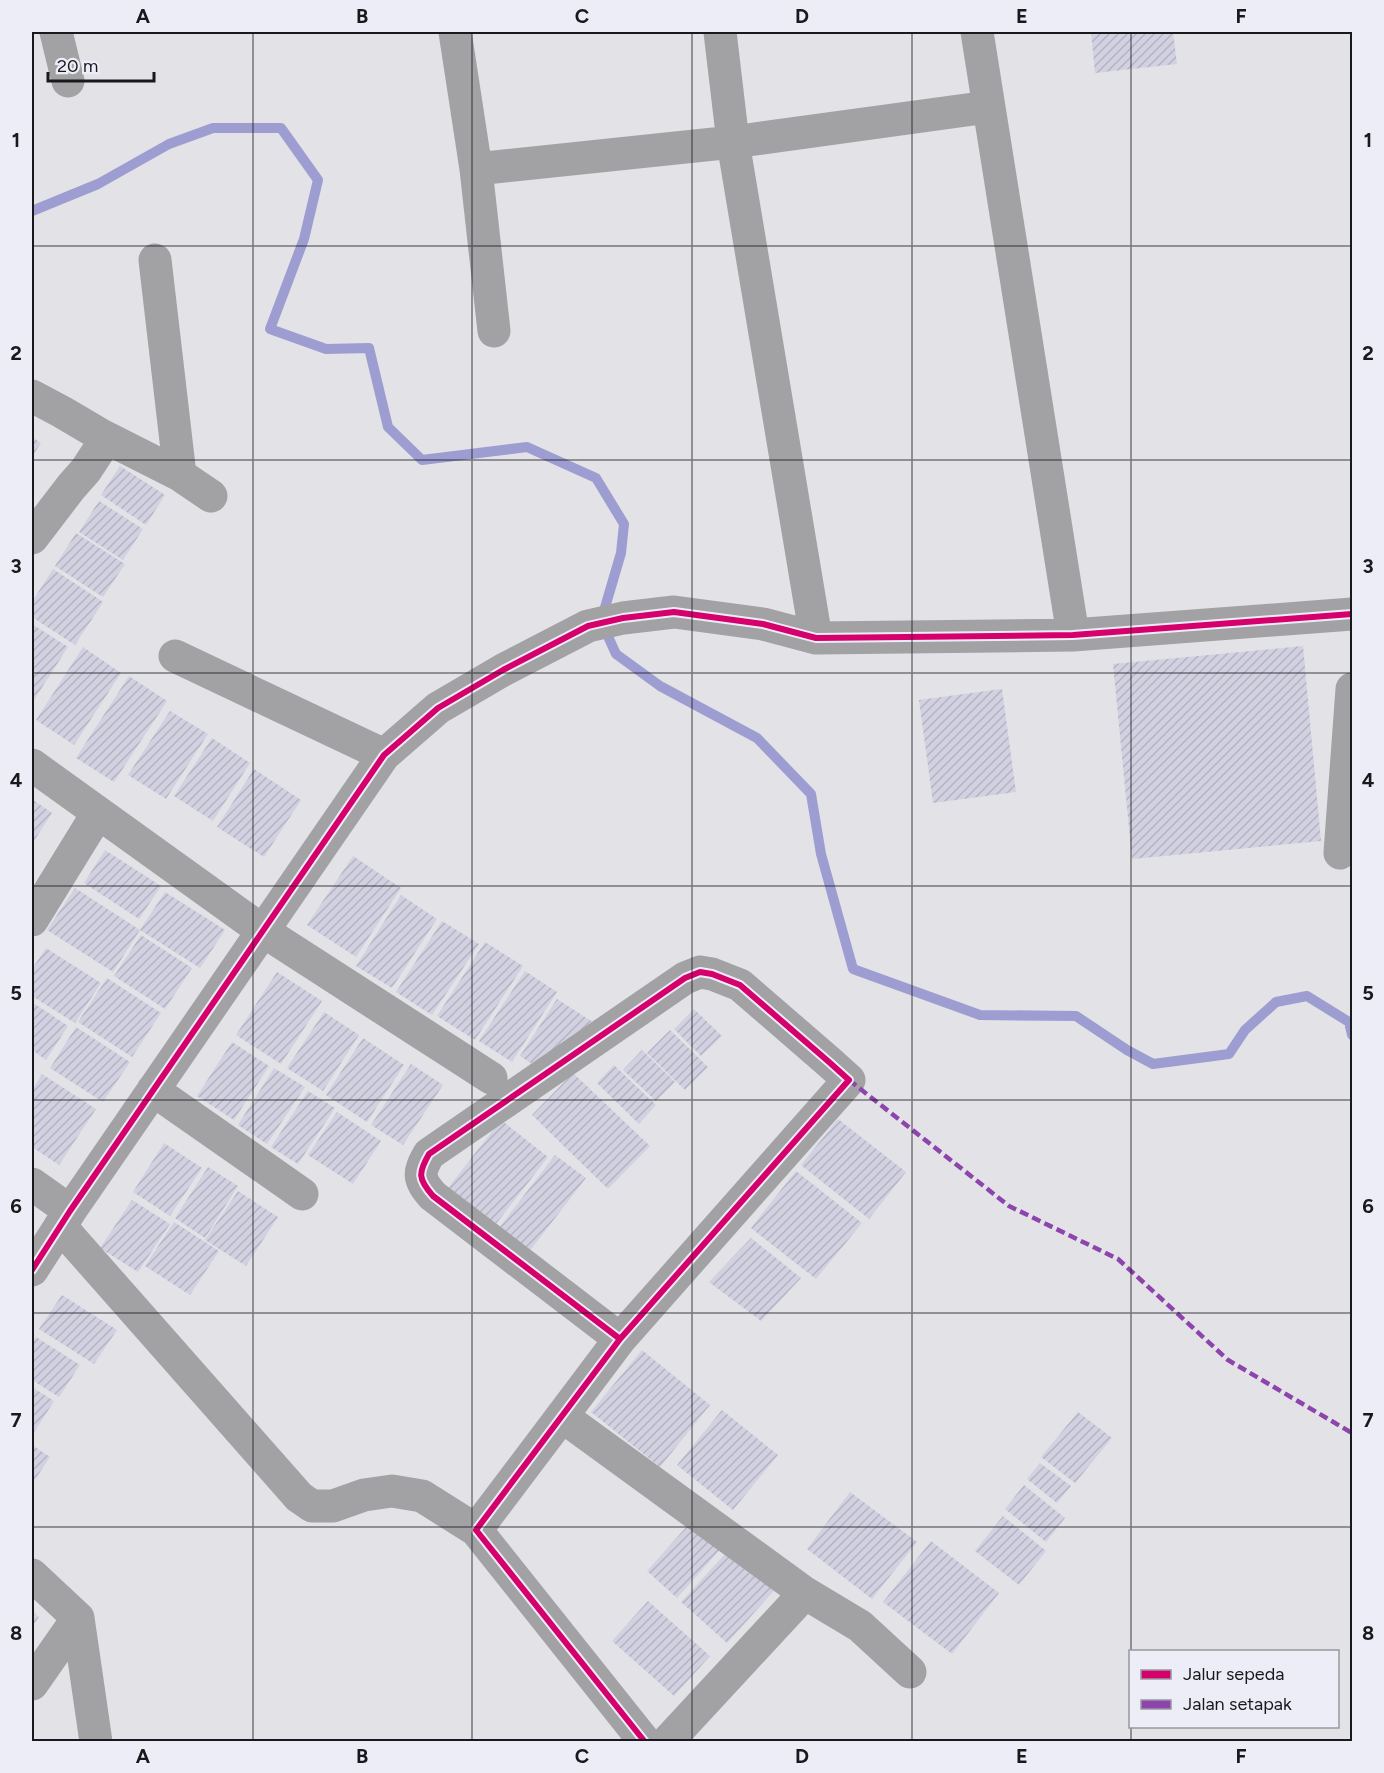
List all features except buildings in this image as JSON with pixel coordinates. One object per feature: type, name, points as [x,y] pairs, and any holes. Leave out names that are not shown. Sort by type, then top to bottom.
[{"type":"street","points":[[56,32],[68,81]]},
{"type":"street","points":[[455,32],[476,169],[494,331]]},
{"type":"street","points":[[720,32],[733,142],[816,638]]},
{"type":"street","points":[[977,32],[1073,635]]},
{"type":"street","points":[[476,169],[733,142],[988,107]]},
{"type":"street","points":[[155,260],[180,475]]},
{"type":"street","points":[[32,396],[101,435],[180,475],[211,496]]},
{"type":"street","points":[[32,538],[86,470],[99,450],[101,435]]},
{"type":"street","points":[[32,1270],[65,1218],[384,755],[438,708],[503,669],[588,626],[623,618],[674,612],[763,624],[816,638],[1073,635],[1353,614]]},
{"type":"street","points":[[175,656],[384,755]]},
{"type":"street","points":[[1340,853],[1353,689]]},
{"type":"street","points":[[32,765],[263,932],[491,1078]]},
{"type":"street","points":[[32,920],[98,813]]},
{"type":"street","points":[[476,1530],[620,1339],[849,1080],[740,985],[712,974],[700,972],[685,978],[429,1154],[422,1167],[420,1177],[433,1196],[620,1339]]},
{"type":"street","points":[[153,1090],[302,1194]]},
{"type":"street","points":[[32,1184],[65,1218],[299,1497],[312,1506],[333,1506],[364,1495],[392,1491],[422,1496],[476,1530],[645,1742]]},
{"type":"street","points":[[563,1417],[805,1593],[860,1626],[910,1672]]},
{"type":"street","points":[[32,1575],[78,1618],[96,1742]]},
{"type":"street","points":[[667,1742],[805,1593]]},
{"type":"street","points":[[32,1684],[78,1618]]},
{"type":"waterway","points":[[32,211],[98,184],[169,144],[213,128],[281,128],[318,180],[304,239],[270,329],[326,349],[369,348],[388,427],[422,460],[527,447],[596,478],[624,524],[621,553],[601,621],[616,654],[660,686],[757,738],[811,794],[821,854],[853,969],[980,1015],[1076,1016],[1127,1050],[1153,1064],[1229,1054],[1245,1030],[1276,1002],[1307,996],[1349,1022],[1352,1035]]},
{"type":"marked path","points":[[849,1080],[1009,1206],[1118,1259],[1228,1360],[1352,1433]]},
{"type":"cycle path","points":[[32,1270],[70,1211],[384,755],[438,708],[503,670],[588,626],[623,618],[674,612],[763,624],[816,638],[1073,635],[1352,614]]},
{"type":"cycle path","points":[[620,1339],[433,1196],[424,1185],[421,1171],[429,1154],[685,978],[700,972],[712,974],[740,985],[849,1080],[620,1339],[476,1530],[645,1742]]}]
